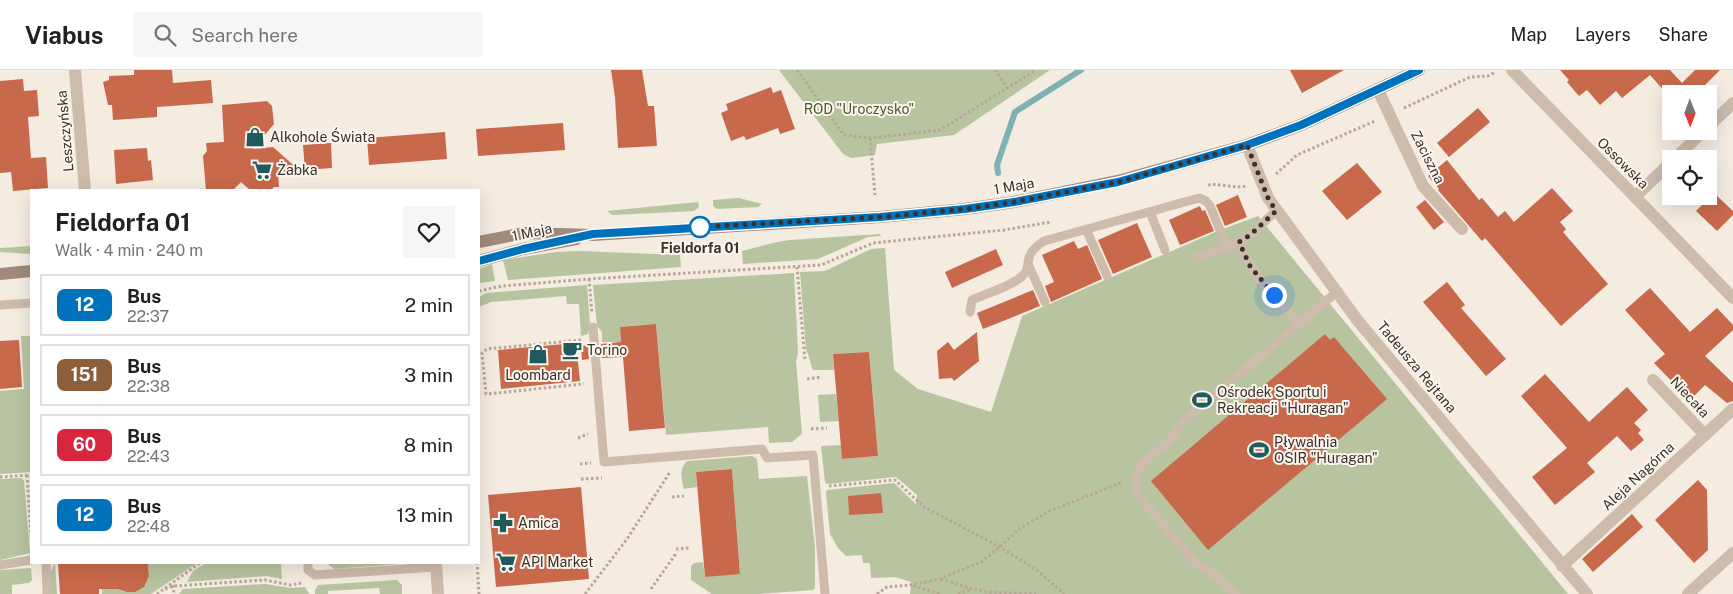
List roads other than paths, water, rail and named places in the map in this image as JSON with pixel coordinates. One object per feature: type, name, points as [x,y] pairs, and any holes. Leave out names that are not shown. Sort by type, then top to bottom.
[{"type":"main road","name":"1 Maja","points":[[480,242],[524,233],[593,234],[880,217],[965,209],[1014,202],[1118,182],[1247,145],[1301,125],[1419,70]]},
{"type":"main road","name":"1 Maja","points":[[480,261],[523,249],[593,234]]},
{"type":"main road","points":[[0,274],[30,272]]},
{"type":"street","name":"Leszczyńska","points":[[75,70],[85,189]]},
{"type":"street","name":"Ossowska","points":[[1512,70],[1733,298]]},
{"type":"street","name":"Zaciszna","points":[[1378,90],[1423,186],[1462,229]]},
{"type":"street","points":[[1718,117],[1733,102]]},
{"type":"street","points":[[1684,150],[1694,140]]},
{"type":"street","name":"Tadeusza Rejtana","points":[[1247,145],[1268,198],[1276,211],[1358,320],[1587,594]]},
{"type":"street","points":[[1635,197],[1662,171]]},
{"type":"street","name":"Niecała","points":[[1653,380],[1705,435]]},
{"type":"street","name":"Aleja Nagórna","points":[[1562,566],[1733,409]]},
{"type":"street","points":[[1688,594],[1733,553]]},
{"type":"street","points":[[436,565],[438,594]]},
{"type":"lane","points":[[970,312],[972,300],[1013,282],[1024,275],[1029,257],[1036,246],[1044,241],[1199,198],[1206,201],[1210,206],[1226,247]]},
{"type":"lane","points":[[1195,259],[1239,242],[1250,235],[1276,211]]},
{"type":"lane","points":[[1150,212],[1165,250]]},
{"type":"lane","points":[[1086,229],[1107,276]]},
{"type":"lane","points":[[1239,242],[1250,266],[1299,324]]},
{"type":"lane","points":[[1028,266],[1045,302]]},
{"type":"lane","points":[[1235,594],[1216,576],[1194,561],[1138,495],[1135,477],[1143,462],[1174,435],[1180,424],[1338,291]]},
{"type":"lane","points":[[0,305],[30,302]]},
{"type":"lane","points":[[592,327],[604,462],[762,450],[767,458],[813,456],[825,594]]},
{"type":"lane","points":[[0,564],[30,560]]},
{"type":"lane","points":[[46,564],[47,594]]},
{"type":"lane","points":[[308,564],[308,570],[315,575],[436,565]]},
{"type":"waterway","points":[[998,173],[997,165],[1015,112],[1081,70]]},
{"type":"place","name":"Alkohole Świata","points":[[255,137]]},
{"type":"place","name":"Żabka","points":[[262,170]]},
{"type":"place","name":"Fieldorfa 01","points":[[700,227]]},
{"type":"place","name":"Torino","points":[[572,350]]},
{"type":"place","name":"Loombard","points":[[538,354]]},
{"type":"place","name":"Ośrodek Sportu i Rekreacji \"Huragan\"","points":[[1202,400]]},
{"type":"place","name":"Pływalnia OSIR \"Huragan\"","points":[[1259,450]]},
{"type":"place","name":"Amica","points":[[503,523]]},
{"type":"place","name":"API Market","points":[[506,562]]},
{"type":"park label","name":"ROD \"Uroczysko\"","points":[[859,109]]}]
